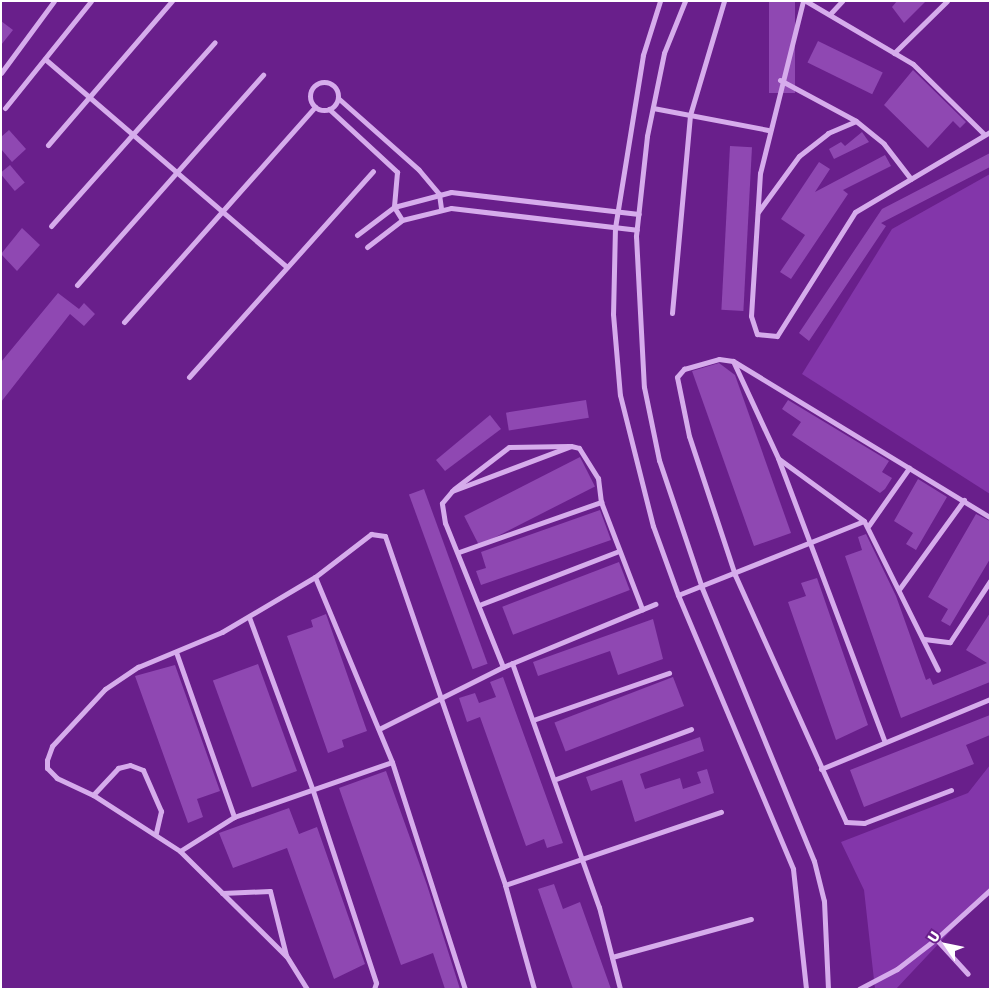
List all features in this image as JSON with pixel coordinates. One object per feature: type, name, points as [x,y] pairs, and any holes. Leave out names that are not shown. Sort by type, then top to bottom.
[{"type":"street","points":[[1,73],[54,1]]},
{"type":"street","points":[[5,108],[91,1]]},
{"type":"street","points":[[48,144],[172,1]]},
{"type":"street","points":[[660,1],[643,55],[615,227],[613,314],[620,395],[653,526],[678,595],[793,869],[806,989]]},
{"type":"street","points":[[685,1],[664,54],[653,108],[637,230],[637,309],[644,387],[659,460],[702,588],[814,861],[824,901],[828,989]]},
{"type":"street","points":[[672,313],[690,116],[724,1]]},
{"type":"street","points":[[804,1],[830,14],[913,64],[987,133],[855,212],[772,339],[757,334],[751,316],[757,213],[768,130],[780,80],[804,1]]},
{"type":"street","points":[[830,14],[842,1]]},
{"type":"street","points":[[894,53],[947,1]]},
{"type":"street","points":[[51,226],[215,42]]},
{"type":"street","points":[[45,59],[287,267]]},
{"type":"street","points":[[77,285],[263,75]]},
{"type":"street","points":[[780,80],[856,121],[884,144],[911,179]]},
{"type":"street","points":[[315,107],[310,94],[319,82],[333,85],[338,98],[439,194],[441,209]]},
{"type":"street","points":[[329,109],[338,98]]},
{"type":"street","points":[[315,107],[329,109],[397,172],[394,207],[402,220]]},
{"type":"street","points":[[124,322],[315,107]]},
{"type":"street","points":[[653,108],[768,130]]},
{"type":"street","points":[[757,213],[799,156],[828,133],[856,121]]},
{"type":"street","points":[[189,377],[373,171]]},
{"type":"street","points":[[357,235],[394,207],[439,194],[639,214]]},
{"type":"street","points":[[366,247],[402,220],[441,209],[637,230]]},
{"type":"street","points":[[951,790],[854,825],[841,814],[736,575],[690,436],[677,382],[684,369],[719,359],[733,361],[990,517]]},
{"type":"street","points":[[733,361],[778,458],[885,742]]},
{"type":"street","points":[[452,491],[571,446]]},
{"type":"street","points":[[503,667],[459,552],[445,523],[442,503],[475,468],[509,447],[571,446],[587,455],[598,478],[601,502],[642,608]]},
{"type":"street","points":[[778,458],[869,525],[938,670]]},
{"type":"street","points":[[869,525],[909,468]]},
{"type":"street","points":[[900,588],[964,500]]},
{"type":"street","points":[[459,552],[601,502]]},
{"type":"street","points":[[678,595],[702,588],[812,545],[864,520]]},
{"type":"street","points":[[307,989],[286,956],[180,851],[156,833],[47,768],[52,746],[105,689],[138,667],[176,652],[249,617],[315,577],[370,534],[385,536],[505,885],[534,989]]},
{"type":"street","points":[[478,605],[619,551]]},
{"type":"street","points":[[315,577],[392,762],[465,989]]},
{"type":"street","points":[[924,639],[950,642],[990,581]]},
{"type":"street","points":[[379,729],[440,696],[503,667],[655,604]]},
{"type":"street","points":[[249,617],[313,791],[374,989]]},
{"type":"street","points":[[176,652],[234,817]]},
{"type":"street","points":[[512,663],[532,720],[556,779],[584,861],[620,989]]},
{"type":"street","points":[[532,720],[669,673]]},
{"type":"street","points":[[821,769],[990,699]]},
{"type":"street","points":[[556,779],[691,729]]},
{"type":"street","points":[[180,851],[234,817],[392,762]]},
{"type":"street","points":[[93,795],[118,768],[130,765],[143,770],[161,811],[156,833]]},
{"type":"street","points":[[505,885],[584,861],[720,812]]},
{"type":"street","points":[[222,893],[264,888],[270,891],[286,956]]},
{"type":"street","points":[[858,989],[896,969],[936,940],[990,890]]},
{"type":"street","points":[[612,957],[751,919]]},
{"type":"street","points":[[936,940],[968,974]]},
{"type":"shaded area","points":[[990,174],[990,494],[802,374],[892,229]]},
{"type":"shaded area","points":[[990,765],[990,889],[896,989],[875,989],[864,890],[841,842],[968,793]]},
{"type":"building","points":[[769,1],[795,1],[795,93],[769,93]]},
{"type":"building","points":[[897,1],[926,1],[904,23],[892,7]]},
{"type":"building","points":[[1,21],[13,30],[1,45]]},
{"type":"building","points":[[818,41],[883,73],[872,94],[807,63]]},
{"type":"building","points":[[913,70],[966,122],[960,128],[953,121],[928,148],[884,105]]},
{"type":"building","points":[[9,130],[26,149],[12,162],[1,149],[1,137]]},
{"type":"building","points":[[862,132],[869,142],[834,159],[829,149],[841,142],[845,146]]},
{"type":"building","points":[[730,146],[752,147],[743,311],[721,310]]},
{"type":"building","points":[[990,153],[990,167],[881,223],[886,226],[809,341],[799,333],[882,209]]},
{"type":"building","points":[[885,155],[891,166],[843,190],[848,194],[791,279],[780,272],[805,235],[781,219],[819,162],[830,169],[815,192]]},
{"type":"building","points":[[10,165],[25,183],[15,191],[1,174]]},
{"type":"building","points":[[22,228],[40,245],[17,271],[1,254]]},
{"type":"building","points":[[58,293],[79,309],[84,303],[95,314],[84,326],[70,314],[1,402],[1,362]]},
{"type":"building","points":[[719,363],[735,375],[791,533],[754,546],[692,371]]},
{"type":"building","points":[[586,400],[589,418],[509,430],[506,413]]},
{"type":"building","points":[[788,400],[889,461],[882,472],[892,478],[885,489],[880,493],[792,435],[801,422],[782,409]]},
{"type":"building","points":[[490,415],[501,429],[445,471],[436,460]]},
{"type":"building","points":[[580,457],[595,486],[479,545],[464,516]]},
{"type":"building","points":[[918,479],[947,497],[916,550],[906,544],[913,533],[894,521]]},
{"type":"building","points":[[424,489],[488,664],[473,669],[409,494]]},
{"type":"building","points":[[600,510],[611,540],[481,585],[476,571],[486,568],[481,552]]},
{"type":"building","points":[[976,514],[990,521],[990,559],[950,626],[941,621],[948,609],[928,597]]},
{"type":"building","points":[[866,534],[896,596],[926,680],[930,678],[933,685],[987,663],[966,650],[990,613],[990,682],[901,718],[845,556],[862,550],[858,537]]},
{"type":"building","points":[[619,562],[630,590],[513,635],[502,607]]},
{"type":"building","points":[[817,578],[868,725],[836,740],[788,602],[806,596],[801,583]]},
{"type":"building","points":[[326,614],[367,731],[342,740],[344,747],[328,753],[287,636],[313,627],[311,620]]},
{"type":"building","points":[[653,619],[663,659],[618,675],[610,651],[538,676],[533,662]]},
{"type":"building","points":[[258,664],[297,771],[252,788],[213,680]]},
{"type":"building","points":[[175,665],[220,791],[197,799],[203,817],[188,823],[135,676]]},
{"type":"building","points":[[503,677],[563,843],[547,848],[544,839],[526,846],[480,717],[467,722],[459,698],[475,693],[479,703],[496,697],[490,682]]},
{"type":"building","points":[[673,677],[684,706],[566,751],[554,723]]},
{"type":"building","points":[[990,715],[990,735],[966,745],[974,764],[864,807],[850,770]]},
{"type":"building","points":[[700,737],[704,751],[640,774],[645,789],[680,778],[683,789],[701,783],[697,772],[707,769],[714,793],[635,822],[622,780],[591,791],[586,777]]},
{"type":"building","points":[[386,771],[427,885],[460,989],[445,989],[433,953],[401,965],[339,788]]},
{"type":"building","points":[[289,808],[299,834],[317,827],[365,964],[334,979],[287,848],[233,868],[219,833]]},
{"type":"building","points":[[554,884],[563,909],[580,902],[611,989],[573,989],[538,889]]}]
